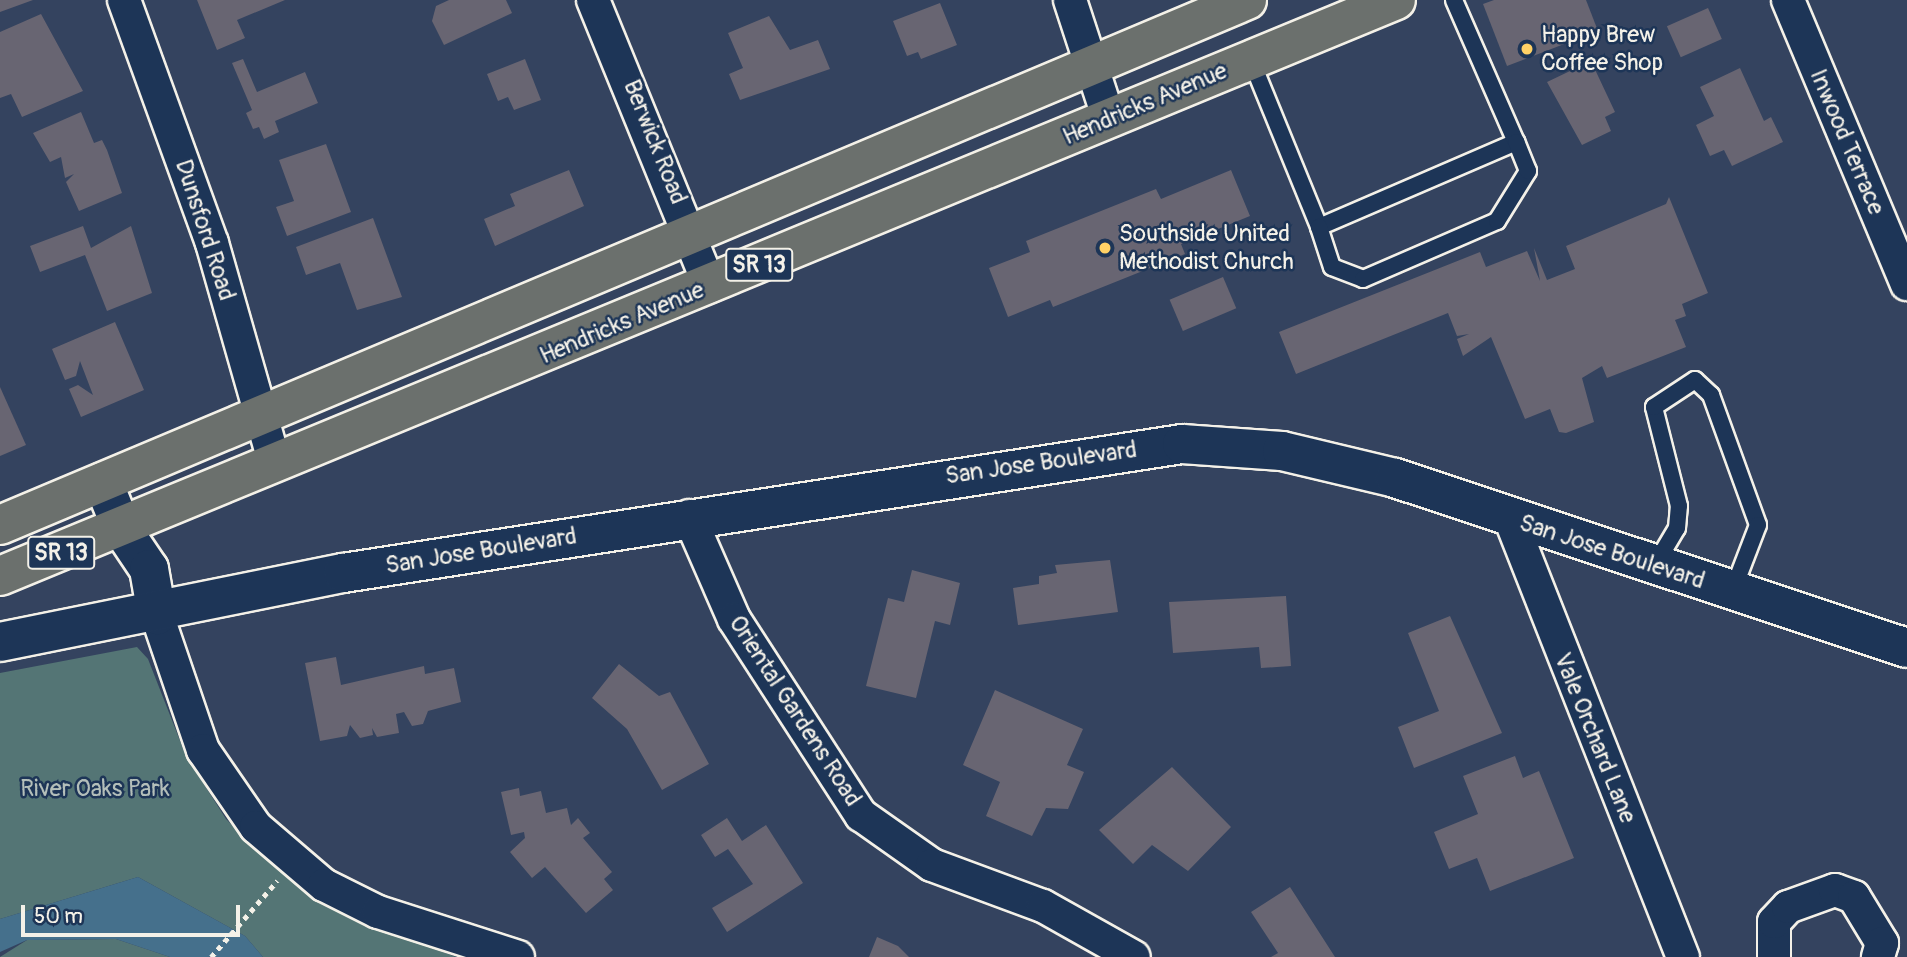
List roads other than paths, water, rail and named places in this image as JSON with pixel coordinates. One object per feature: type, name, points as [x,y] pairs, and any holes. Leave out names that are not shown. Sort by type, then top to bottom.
[{"type":"main road","name":"SR 13","points":[[0,525],[1247,0]]},
{"type":"main road","name":"Hendricks Avenue","points":[[0,576],[122,529],[1396,0]]},
{"type":"street","name":"Dunsford Road","points":[[124,0],[212,243],[259,416],[275,464]]},
{"type":"street","name":"Berwick Road","points":[[593,0],[691,232],[710,286]]},
{"type":"street","points":[[1070,0],[1109,119]]},
{"type":"street","name":"Inwood Terrace","points":[[1788,0],[1907,284]]},
{"type":"street","name":"San Jose Boulevard","points":[[0,642],[156,615],[343,573],[689,516],[1182,444],[1337,462],[1907,648]]},
{"type":"street","points":[[103,482],[122,529],[149,569],[156,615],[203,750],[245,815],[293,861],[324,885],[378,912],[518,957]]},
{"type":"street","name":"Oriental Gardens Road","points":[[689,516],[734,619],[861,815],[932,865],[1044,906],[1134,957]]},
{"type":"street","name":"Vale Orchard Lane","points":[[1510,518],[1683,957]]},
{"type":"street","points":[[0,614],[41,635]]},
{"type":"street","points":[[1774,957],[1774,922],[1787,907],[1835,890],[1854,897],[1882,943],[1878,957]]},
{"type":"lane","points":[[1251,60],[1319,227],[1332,267],[1363,279],[1497,221],[1528,171],[1454,0]]},
{"type":"lane","points":[[1319,227],[1516,142]]},
{"type":"lane","points":[[1655,565],[1677,528],[1679,506],[1654,407],[1695,380],[1711,395],[1758,525],[1732,591]]},
{"type":"water","points":[[138,877],[245,936],[263,957],[170,957],[116,939],[27,940],[0,952],[0,919]]},
{"type":"place","name":"Happy Brew Coffee Shop","points":[[1527,49]]},
{"type":"place","name":"Southside United Methodist Church","points":[[1105,248]]},
{"type":"park label","name":"River Oaks Park","points":[[95,789]]}]
